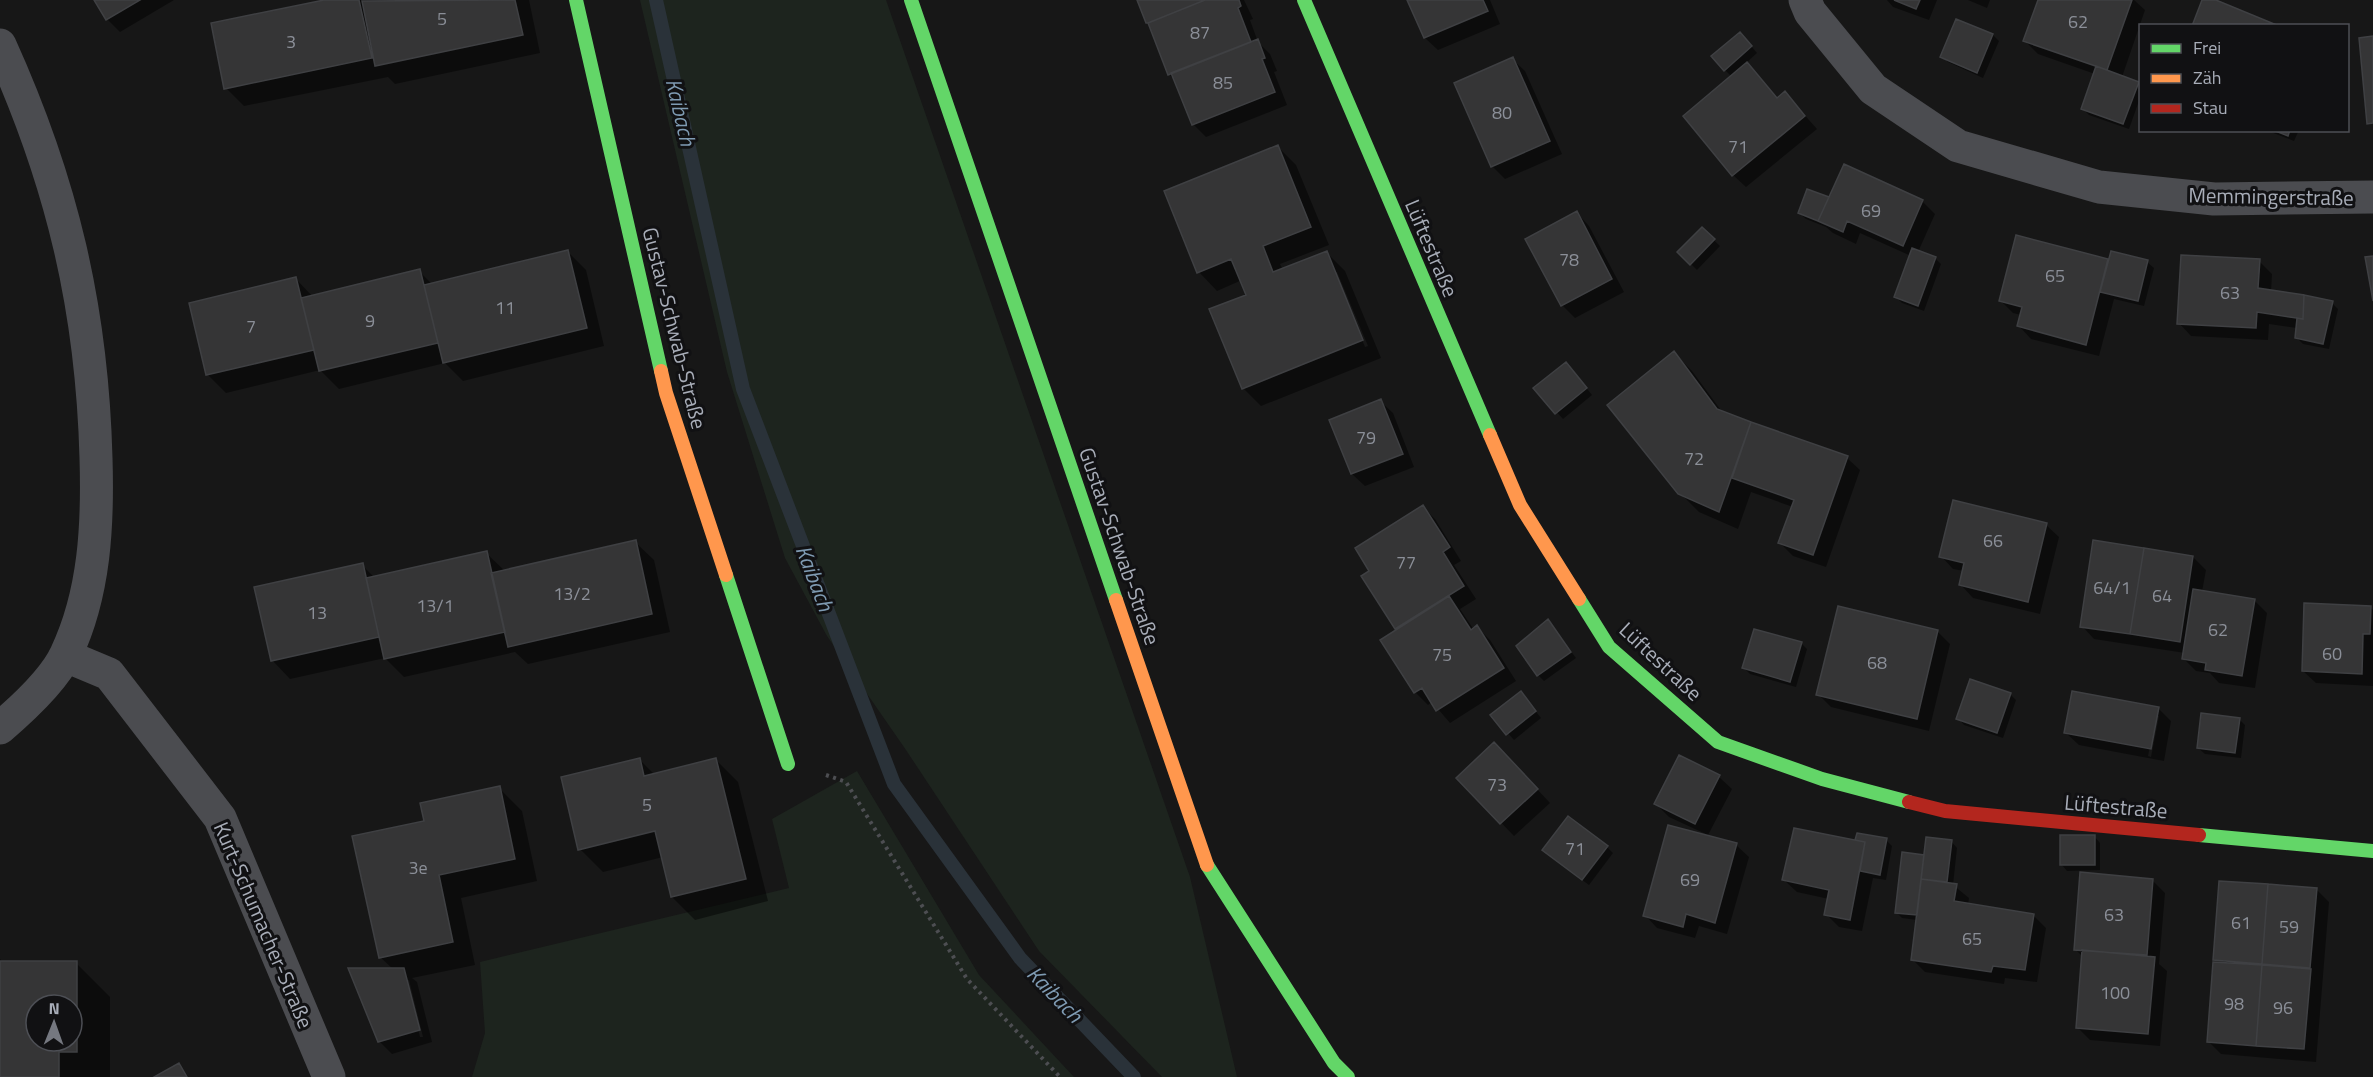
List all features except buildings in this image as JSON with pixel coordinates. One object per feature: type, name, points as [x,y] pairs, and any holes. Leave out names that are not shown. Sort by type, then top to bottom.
[{"type":"street","name":"Gustav-Schwab-Straße","points":[[576,0],[666,393],[788,764]]},
{"type":"street","name":"Gustav-Schwab-Straße","points":[[911,0],[1207,865],[1335,1063],[1348,1077]]},
{"type":"street","name":"Lüftestraße","points":[[1304,0],[1520,505],[1609,647],[1718,742],[1822,779],[1945,811],[2373,851]]},
{"type":"street","name":"Memmingerstraße","points":[[1805,0],[1810,12],[1873,89],[1958,146],[2099,187],[2214,200],[2373,197]]},
{"type":"street","points":[[0,45],[41,142],[62,210],[74,262],[92,370],[97,502],[93,557],[84,606],[66,656],[32,700],[0,728]]},
{"type":"street","name":"Kurt-Schumacher-Straße","points":[[66,656],[109,674],[220,818],[328,1077]]},
{"type":"path","points":[[788,764],[846,782],[967,979],[1060,1077]]},
{"type":"shaded area","points":[[640,0],[886,0],[1190,877],[1237,1077],[1162,1077],[1039,951],[906,750],[827,636],[785,558],[727,372]]},
{"type":"shaded area","points":[[857,771],[979,975],[1074,1077],[472,1077],[485,1033],[480,962],[789,888],[772,819]]},
{"type":"waterway","name":"Kaibach","points":[[656,0],[743,389],[894,784],[1020,958],[1134,1077]]},
{"type":"traffic: fast","points":[[576,0],[661,371]]},
{"type":"traffic: fast","points":[[911,0],[1116,600]]},
{"type":"traffic: fast","points":[[1304,0],[1490,435]]},
{"type":"traffic: fast","points":[[726,575],[788,764]]},
{"type":"traffic: fast","points":[[1579,599],[1609,647],[1718,742],[1822,779],[1909,802]]},
{"type":"traffic: fast","points":[[2199,835],[2373,851]]},
{"type":"traffic: fast","points":[[1207,865],[1334,1063],[1348,1077]]},
{"type":"traffic: slow","points":[[661,371],[666,393],[726,575]]},
{"type":"traffic: slow","points":[[1490,435],[1520,505],[1579,599]]},
{"type":"traffic: slow","points":[[1116,600],[1207,865]]},
{"type":"traffic: jam","points":[[1909,802],[1945,811],[2199,835]]}]
